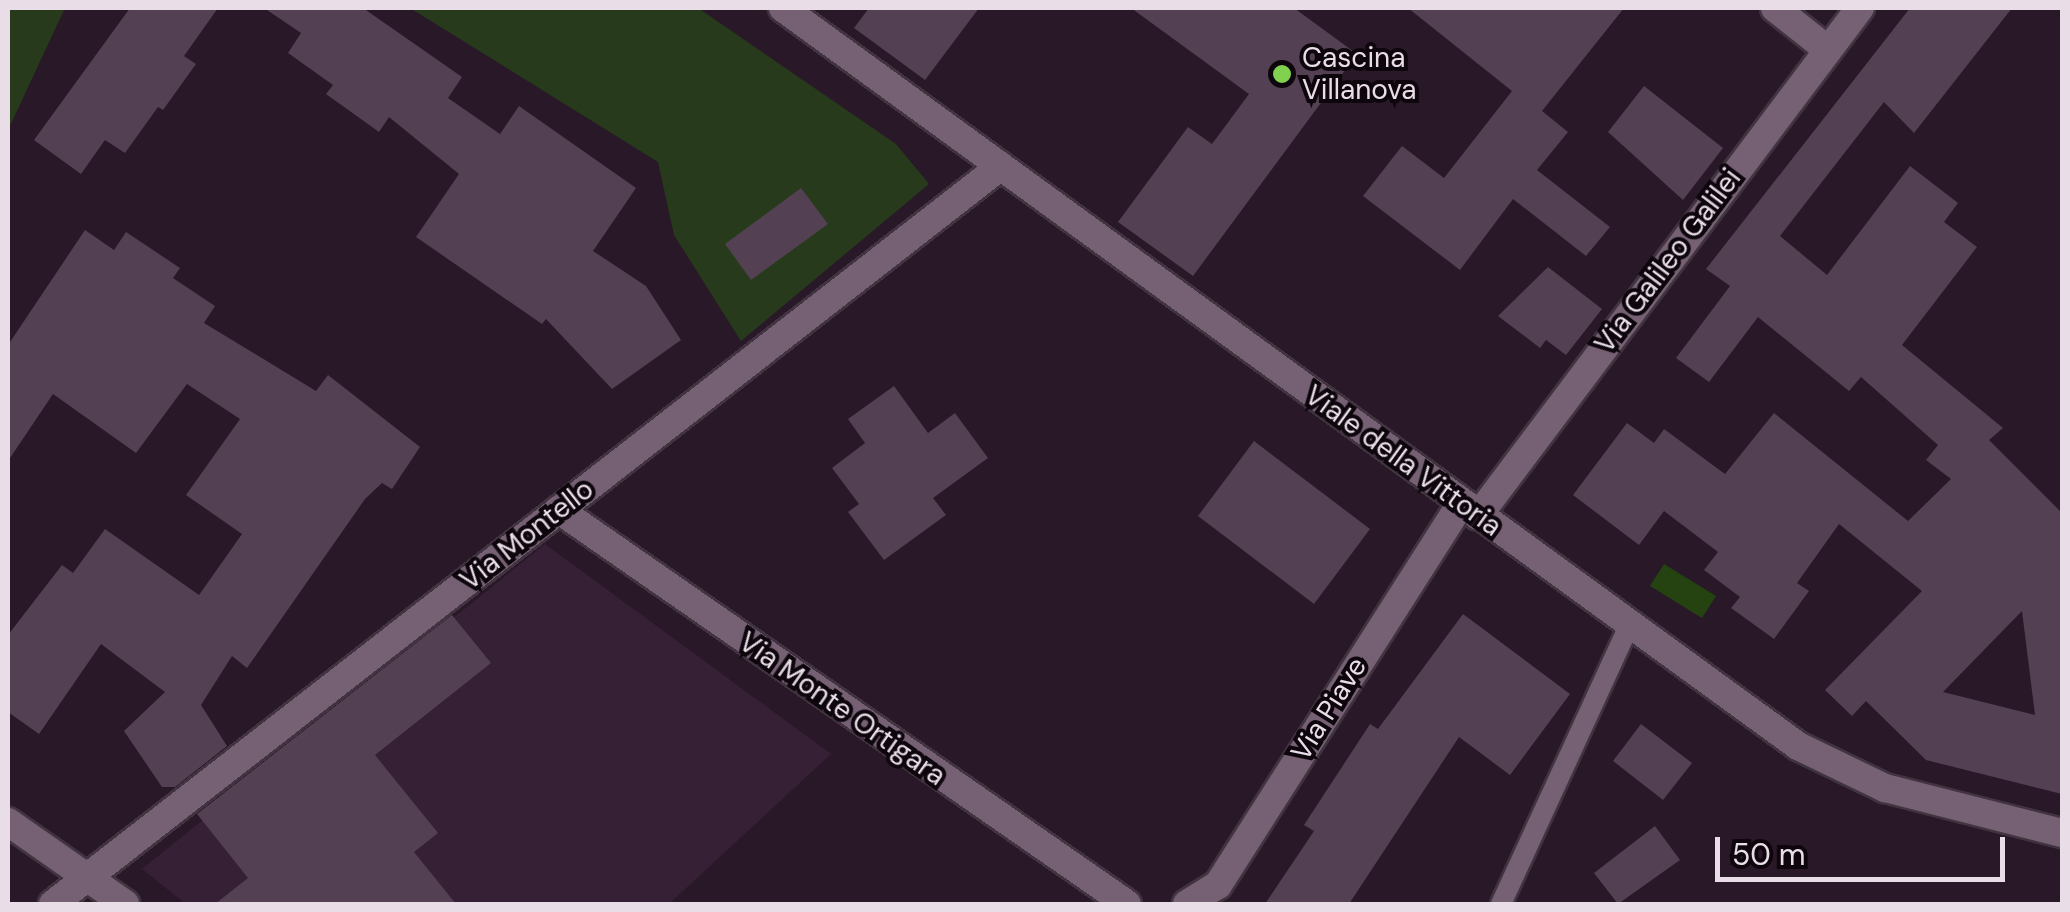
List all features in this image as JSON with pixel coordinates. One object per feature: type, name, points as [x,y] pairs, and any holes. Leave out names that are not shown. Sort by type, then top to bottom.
[{"type":"street","name":"Viale della Vittoria","points":[[783,8],[1629,626],[1834,767],[1885,788],[2062,833]]},
{"type":"street","points":[[1775,8],[1827,49]]},
{"type":"street","name":"Via Galileo Galilei","points":[[1470,510],[1860,8]]},
{"type":"street","name":"Via Montello","points":[[53,904],[1001,166]]},
{"type":"street","name":"Via Monte Ortigara","points":[[559,510],[1128,904]]},
{"type":"street","name":"Via Piave","points":[[1188,904],[1218,884],[1470,510]]},
{"type":"street","points":[[8,822],[92,876],[126,904]]},
{"type":"lane","points":[[1501,904],[1629,626]]},
{"type":"shaded area","points":[[8,8],[65,8],[8,130]]},
{"type":"shaded area","points":[[410,8],[698,8],[896,144],[929,184],[741,341],[674,235],[658,162]]},
{"type":"shaded area","points":[[545,544],[831,754],[669,904],[186,904],[142,869]]},
{"type":"shaded area","points":[[1664,564],[1716,596],[1702,618],[1650,586]]},
{"type":"building","points":[[130,8],[218,8],[184,56],[196,64],[163,110],[158,107],[125,153],[105,140],[81,174],[34,140]]},
{"type":"building","points":[[264,8],[363,8],[462,77],[448,98],[500,134],[519,106],[636,188],[593,251],[646,286],[681,340],[612,389],[546,319],[542,324],[416,237],[459,174],[389,117],[379,132],[326,94],[333,85],[288,53],[301,33]]},
{"type":"building","points":[[869,8],[979,8],[925,80],[854,28]]},
{"type":"building","points":[[1131,8],[1294,8],[1357,54],[1193,276],[1118,222],[1188,127],[1212,144],[1249,94]]},
{"type":"building","points":[[1408,8],[1624,8],[1542,111],[1568,132],[1537,170],[1610,227],[1586,256],[1513,199],[1460,270],[1363,196],[1402,146],[1444,178],[1512,91]]},
{"type":"building","points":[[1910,8],[2012,8],[1914,133],[1884,102],[1780,236],[1827,275],[1910,166],[1958,203],[1944,222],[1977,247],[1902,345],[2003,428],[1989,440],[2062,513],[2062,794],[1926,760],[1866,701],[1852,716],[1825,690],[1922,591],[1839,524],[1797,583],[1809,591],[1774,639],[1731,608],[1740,597],[1704,570],[1718,552],[1664,511],[1639,545],[1573,495],[1627,423],[1654,443],[1664,429],[1725,474],[1774,413],[1908,521],[1951,479],[1926,460],[1938,445],[1861,377],[1849,391],[1758,317],[1709,382],[1676,358],[1730,286],[1706,269]],"holes":[[[2022,611],[2035,715],[1943,692]]]},
{"type":"building","points":[[1644,86],[1723,148],[1683,200],[1608,132]]},
{"type":"building","points":[[801,188],[828,224],[751,280],[725,244]]},
{"type":"building","points":[[85,230],[114,250],[126,232],[180,268],[173,278],[215,306],[204,323],[316,391],[328,375],[420,447],[392,489],[382,483],[365,499],[247,668],[232,656],[201,705],[227,746],[175,787],[162,787],[124,731],[165,692],[101,644],[39,734],[8,712],[8,635],[62,565],[73,573],[105,529],[199,595],[242,534],[186,495],[240,419],[187,384],[136,453],[53,394],[8,461],[8,345]]},
{"type":"building","points":[[1548,267],[1602,309],[1566,355],[1546,340],[1540,348],[1498,316]]},
{"type":"building","points":[[894,386],[928,433],[955,413],[988,458],[933,498],[946,515],[884,560],[848,512],[859,504],[832,468],[865,443],[848,419]]},
{"type":"building","points":[[1254,441],[1370,529],[1314,604],[1198,516]]},
{"type":"building","points":[[1463,614],[1570,694],[1510,775],[1459,737],[1349,904],[1265,904],[1314,831],[1304,825],[1370,724],[1378,729]]},
{"type":"building","points":[[452,615],[491,663],[375,755],[438,833],[414,852],[456,904],[215,904],[248,878],[197,814]]},
{"type":"building","points":[[1641,724],[1692,763],[1663,800],[1613,761]]},
{"type":"building","points":[[1655,826],[1680,860],[1618,904],[1594,873]]},
{"type":"place","name":"Cascina Villanova","points":[[1282,74]]}]
